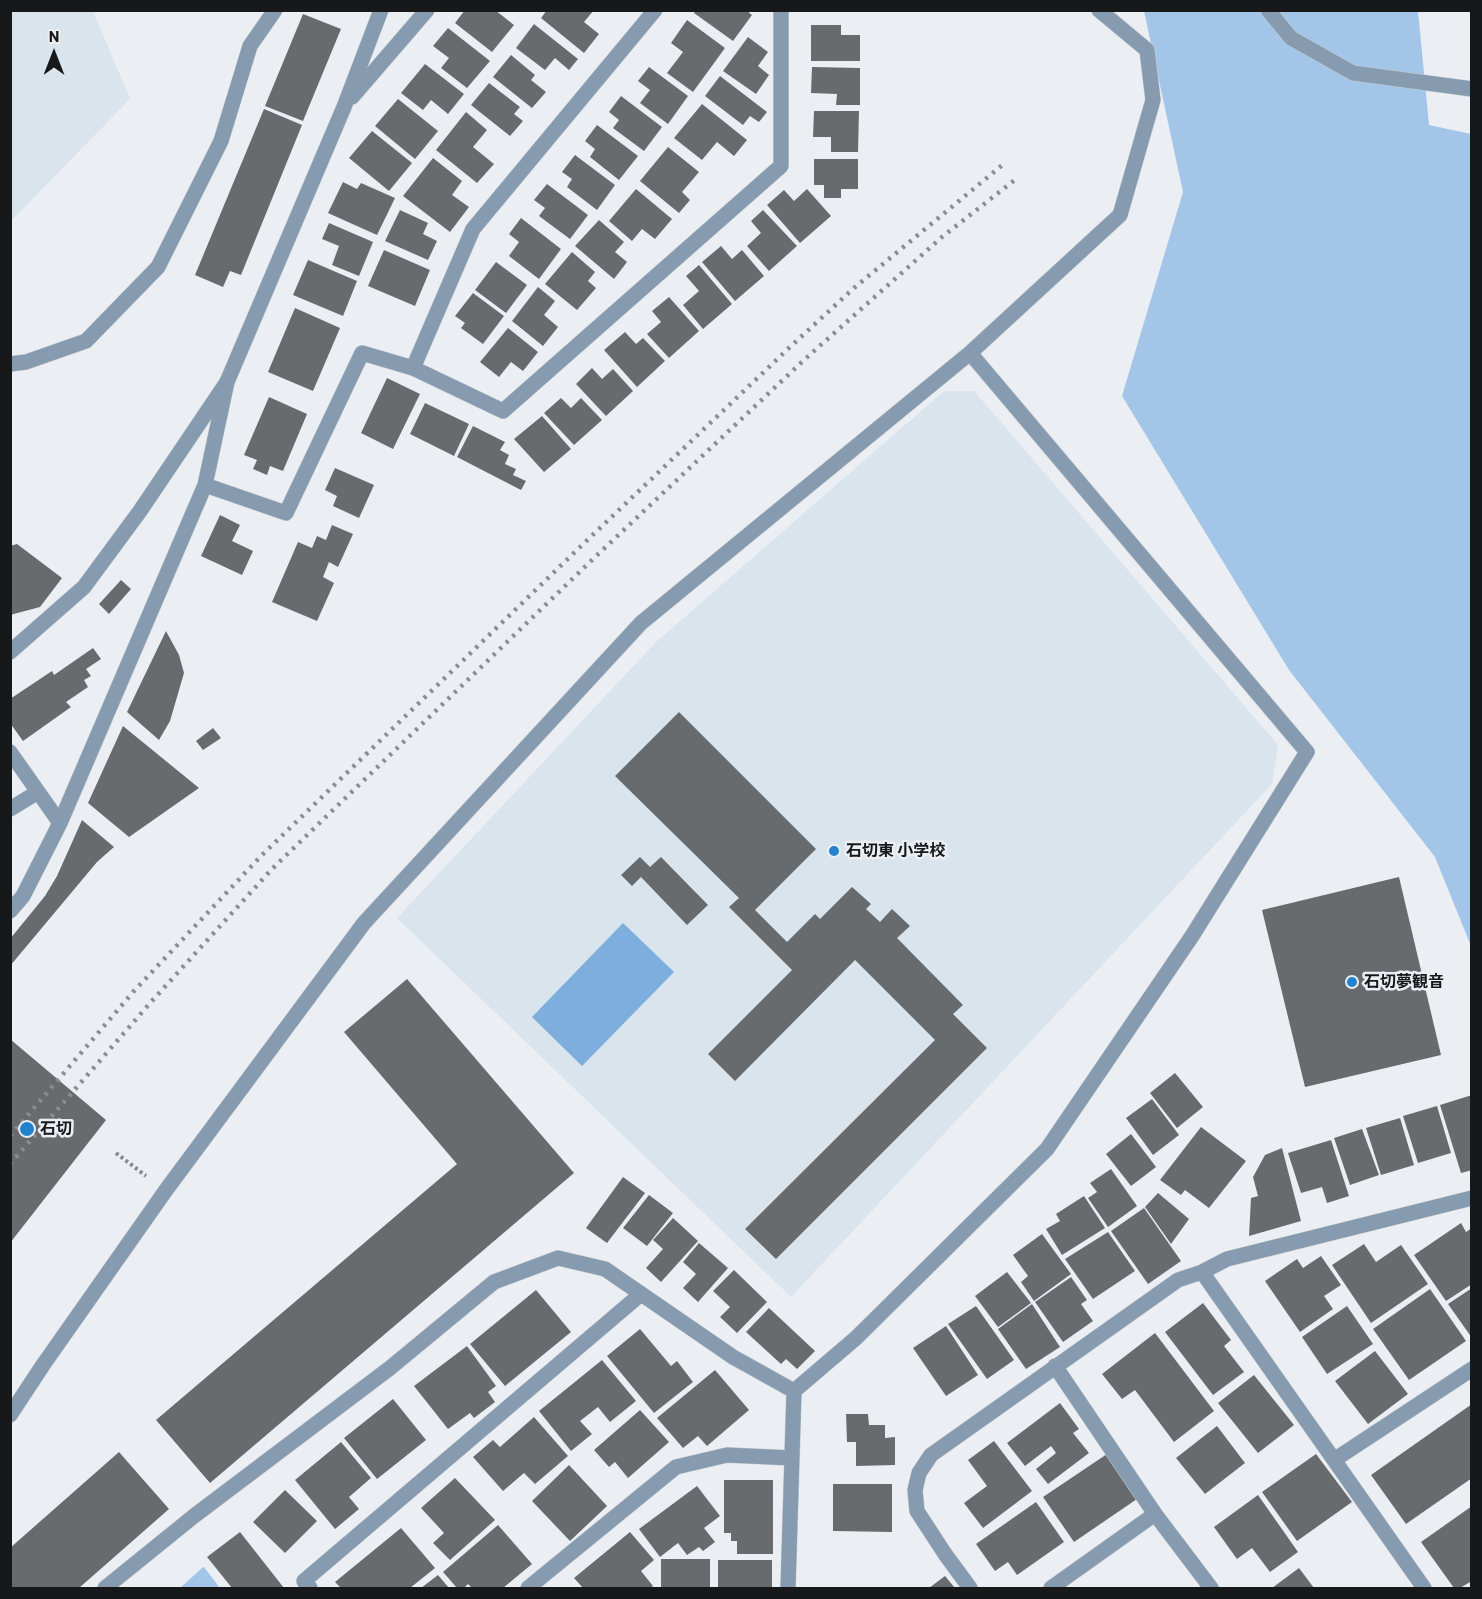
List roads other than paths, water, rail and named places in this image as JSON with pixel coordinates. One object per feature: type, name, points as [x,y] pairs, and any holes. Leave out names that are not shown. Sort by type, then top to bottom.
[{"type":"street","points":[[10,364],[26,362],[86,341],[158,267],[221,141],[250,46],[275,10]]},
{"type":"street","points":[[10,652],[84,587],[140,511],[227,382],[344,107],[381,10]]},
{"type":"street","points":[[344,107],[427,10]]},
{"type":"street","points":[[413,368],[473,229],[655,10]]},
{"type":"street","points":[[205,485],[286,513],[362,353],[413,368],[503,411],[781,166],[781,10]]},
{"type":"street","points":[[10,1415],[166,1190],[363,923],[641,623],[970,353],[1120,215],[1153,100],[1147,50],[1099,10]]},
{"type":"street","points":[[1268,10],[1291,38],[1353,73],[1472,89]]},
{"type":"street","points":[[788,1588],[794,1391],[856,1338],[1047,1149],[1192,936],[1307,752],[970,353]]},
{"type":"street","points":[[10,911],[23,896],[60,824],[205,485],[227,382]]},
{"type":"street","points":[[10,752],[60,824]]},
{"type":"street","points":[[10,809],[38,792]]},
{"type":"street","points":[[970,1588],[917,1511],[915,1490],[919,1473],[931,1455],[1178,1280],[1202,1272],[1227,1259],[1472,1198]]},
{"type":"street","points":[[105,1588],[194,1516],[390,1368],[494,1282],[558,1258],[605,1269],[733,1358],[794,1391]]},
{"type":"street","points":[[1202,1272],[1424,1588]]},
{"type":"street","points":[[310,1588],[304,1581],[641,1294]]},
{"type":"street","points":[[1055,1366],[1155,1514],[1211,1588]]},
{"type":"street","points":[[1334,1460],[1472,1370]]},
{"type":"street","points":[[528,1588],[676,1467],[727,1455],[792,1458]]},
{"type":"street","points":[[1051,1588],[1155,1514]]},
{"type":"railway","points":[[10,1136],[134,991],[261,856],[790,347],[854,288],[1006,162]]},
{"type":"railway","points":[[10,1164],[151,1002],[272,869],[593,559],[804,360],[942,237],[1016,179]]},
{"type":"place","name":"石切東 小学校","points":[[834,851]]},
{"type":"place","name":"石切夢観音","points":[[1352,982]]},
{"type":"place","name":"石切","points":[[27,1129]]}]
